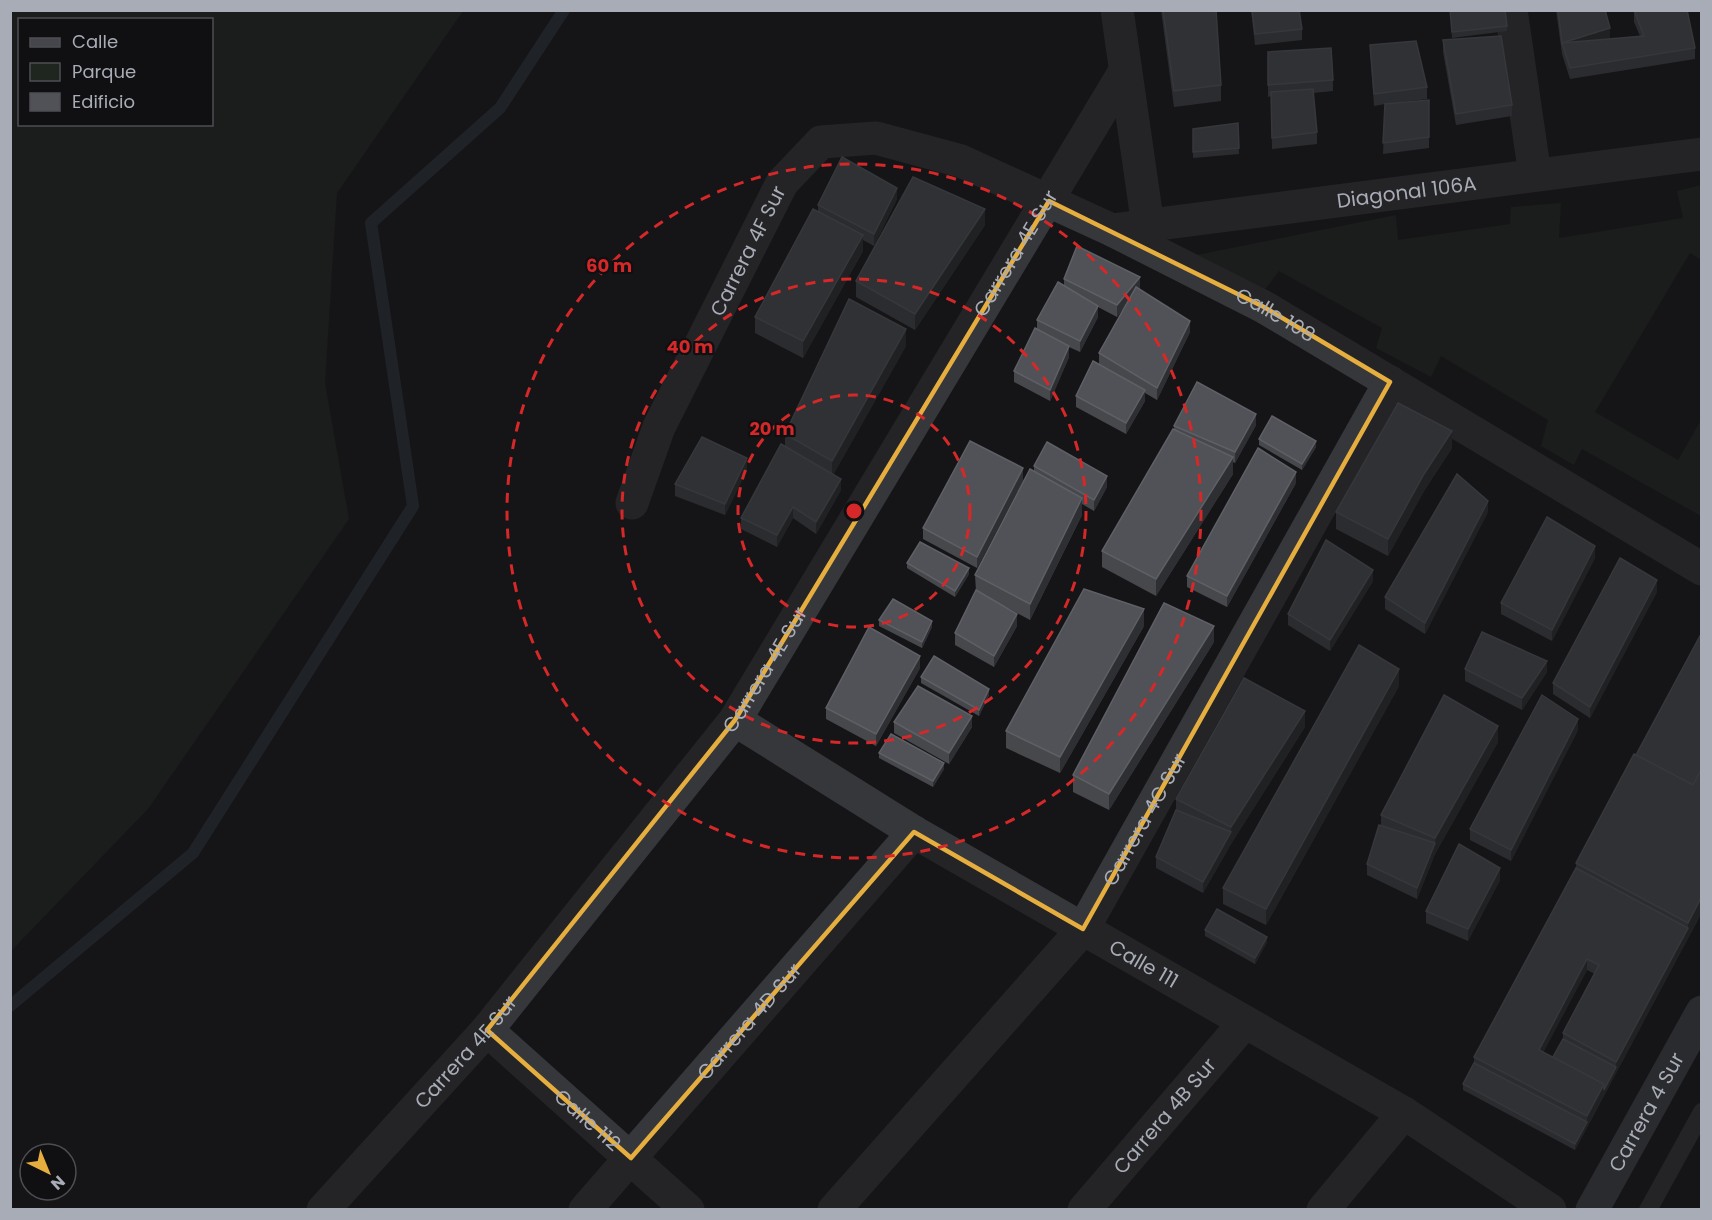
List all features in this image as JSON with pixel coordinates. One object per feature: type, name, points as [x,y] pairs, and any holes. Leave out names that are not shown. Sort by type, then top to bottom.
[{"type":"street","points":[[1117,10],[1148,226]]},
{"type":"street","points":[[1511,10],[1535,175]]},
{"type":"street","name":"Carrera 4E Sur","points":[[323,1209],[487,1030],[735,720],[1049,201],[1125,70]]},
{"type":"street","name":"Calle 108","points":[[821,142],[876,138],[961,161],[1112,230],[1264,307],[1698,560]]},
{"type":"street","name":"Carrera 4F Sur","points":[[632,503],[659,427],[782,183],[821,142]]},
{"type":"street","name":"Diagonal 106A","points":[[1112,230],[1701,154]]},
{"type":"street","name":"Carrera 4C Sur","points":[[834,1209],[1083,929],[1390,382]]},
{"type":"street","name":"Calle 111","points":[[735,720],[914,832],[1404,1113],[1550,1209]]},
{"type":"street","name":"Carrera 4D Sur","points":[[585,1209],[914,832]]},
{"type":"street","name":"Carrera 4 Sur","points":[[1592,1209],[1700,1019]]},
{"type":"street","name":"Carrera 4B Sur","points":[[1084,1209],[1245,1022]]},
{"type":"street","name":"Calle 112","points":[[487,1030],[688,1209]]},
{"type":"street","points":[[1323,1209],[1404,1113]]},
{"type":"lane","points":[[1648,1209],[1701,1112]]},
{"type":"highlighted area","points":[[1049,201],[1264,307],[1390,382],[1083,929],[914,832],[631,1158],[487,1030],[735,720]]},
{"type":"green space","points":[[11,10],[463,11],[337,193],[325,383],[349,519],[148,809],[11,951]]},
{"type":"green space","points":[[1701,185],[1701,260],[1690,253],[1595,412],[1678,460],[1701,420],[1701,516],[1582,449],[1574,465],[1541,446],[1548,420],[1441,356],[1431,377],[1376,348],[1382,328],[1279,271],[1264,291],[1197,255],[1396,215],[1398,240],[1510,224],[1511,207],[1561,203],[1559,238],[1683,218],[1677,191]]},
{"type":"building","points":[[1163,10],[1216,10],[1221,85],[1174,91]]},
{"type":"building","points":[[1252,10],[1299,10],[1302,29],[1255,34]]},
{"type":"building","points":[[1450,10],[1505,10],[1507,26],[1452,32]]},
{"type":"building","points":[[1558,10],[1605,10],[1610,28],[1562,43]]},
{"type":"building","points":[[1634,10],[1687,10],[1695,48],[1570,68],[1562,43],[1644,36]]},
{"type":"building","points":[[1501,36],[1512,105],[1456,114],[1443,40]]},
{"type":"building","points":[[1416,41],[1427,87],[1374,94],[1370,45]]},
{"type":"building","points":[[1331,48],[1333,80],[1268,85],[1268,52]]},
{"type":"building","points":[[1313,89],[1317,132],[1272,138],[1271,92]]},
{"type":"building","points":[[1429,100],[1429,137],[1383,143],[1385,104]]},
{"type":"building","points":[[1238,123],[1239,148],[1193,152],[1193,129]]},
{"type":"building","points":[[842,157],[897,188],[874,234],[818,205]]},
{"type":"building","points":[[913,177],[985,209],[915,314],[856,281]]},
{"type":"building","points":[[813,209],[863,235],[803,341],[755,317]]},
{"type":"building","points":[[1077,246],[1140,277],[1117,305],[1064,279]]},
{"type":"building","points":[[1058,282],[1098,306],[1080,341],[1037,320]]},
{"type":"building","points":[[1136,287],[1190,321],[1157,388],[1099,353]]},
{"type":"building","points":[[849,299],[906,329],[832,461],[785,434]]},
{"type":"building","points":[[1035,328],[1069,346],[1050,390],[1014,371]]},
{"type":"building","points":[[1093,361],[1145,390],[1126,423],[1076,396]]},
{"type":"building","points":[[1197,382],[1256,414],[1235,452],[1174,426]]},
{"type":"building","points":[[1398,403],[1452,431],[1424,474],[1388,539],[1336,512]]},
{"type":"building","points":[[1272,416],[1316,441],[1302,464],[1259,439]]},
{"type":"building","points":[[1173,429],[1233,457],[1156,579],[1102,551]]},
{"type":"building","points":[[702,437],[747,458],[725,504],[675,484]]},
{"type":"building","points":[[970,441],[1023,468],[977,557],[923,528]]},
{"type":"building","points":[[1047,442],[1107,476],[1094,500],[1034,466]]},
{"type":"building","points":[[781,444],[841,479],[816,522],[793,507],[777,535],[741,518]]},
{"type":"building","points":[[1258,448],[1296,472],[1227,596],[1187,576]]},
{"type":"building","points":[[1030,469],[1082,498],[1030,604],[975,575]]},
{"type":"building","points":[[1457,474],[1488,501],[1425,623],[1385,597]]},
{"type":"building","points":[[1547,517],[1595,546],[1552,630],[1501,603]]},
{"type":"building","points":[[1326,540],[1373,570],[1330,640],[1288,614]]},
{"type":"building","points":[[920,542],[969,568],[955,591],[907,563]]},
{"type":"building","points":[[1620,558],[1657,580],[1590,707],[1553,683]]},
{"type":"building","points":[[1084,589],[1144,609],[1060,757],[1006,731]]},
{"type":"building","points":[[976,590],[1017,614],[994,656],[955,633]]},
{"type":"building","points":[[893,599],[932,621],[922,642],[879,620]]},
{"type":"building","points":[[1164,603],[1214,626],[1109,794],[1073,775]]},
{"type":"building","points":[[869,627],[920,656],[876,734],[826,708]]},
{"type":"building","points":[[1482,632],[1547,661],[1522,698],[1465,669]]},
{"type":"building","points":[[1701,634],[1701,770],[1693,785],[1636,755]]},
{"type":"building","points":[[1359,645],[1399,669],[1266,909],[1223,888]]},
{"type":"building","points":[[934,656],[989,689],[979,710],[921,677]]},
{"type":"building","points":[[1244,678],[1305,711],[1231,827],[1176,799]]},
{"type":"building","points":[[918,686],[972,716],[949,753],[894,722]]},
{"type":"building","points":[[1444,695],[1498,726],[1435,838],[1381,815]]},
{"type":"building","points":[[1542,695],[1578,719],[1511,850],[1470,829]]},
{"type":"building","points":[[891,734],[944,763],[933,781],[879,753]]},
{"type":"building","points":[[1634,754],[1693,785],[1701,770],[1701,898],[1688,923],[1576,863]]},
{"type":"building","points":[[1176,810],[1231,832],[1203,882],[1156,857]]},
{"type":"building","points":[[1379,825],[1435,843],[1417,888],[1367,864]]},
{"type":"building","points":[[1459,844],[1500,868],[1468,929],[1426,911]]},
{"type":"building","points":[[1576,868],[1688,928],[1616,1062],[1563,1033],[1599,965],[1587,959],[1539,1050],[1604,1084],[1587,1116],[1474,1057]]},
{"type":"building","points":[[1217,909],[1267,937],[1255,958],[1205,930]]},
{"type":"building","points":[[1563,1039],[1616,1067],[1604,1090],[1604,1084],[1553,1057]]},
{"type":"building","points":[[1474,1063],[1587,1122],[1575,1144],[1463,1084]]},
{"type":"waterway","points":[[10,1006],[193,853],[413,506],[371,223],[500,108],[564,10]]}]
